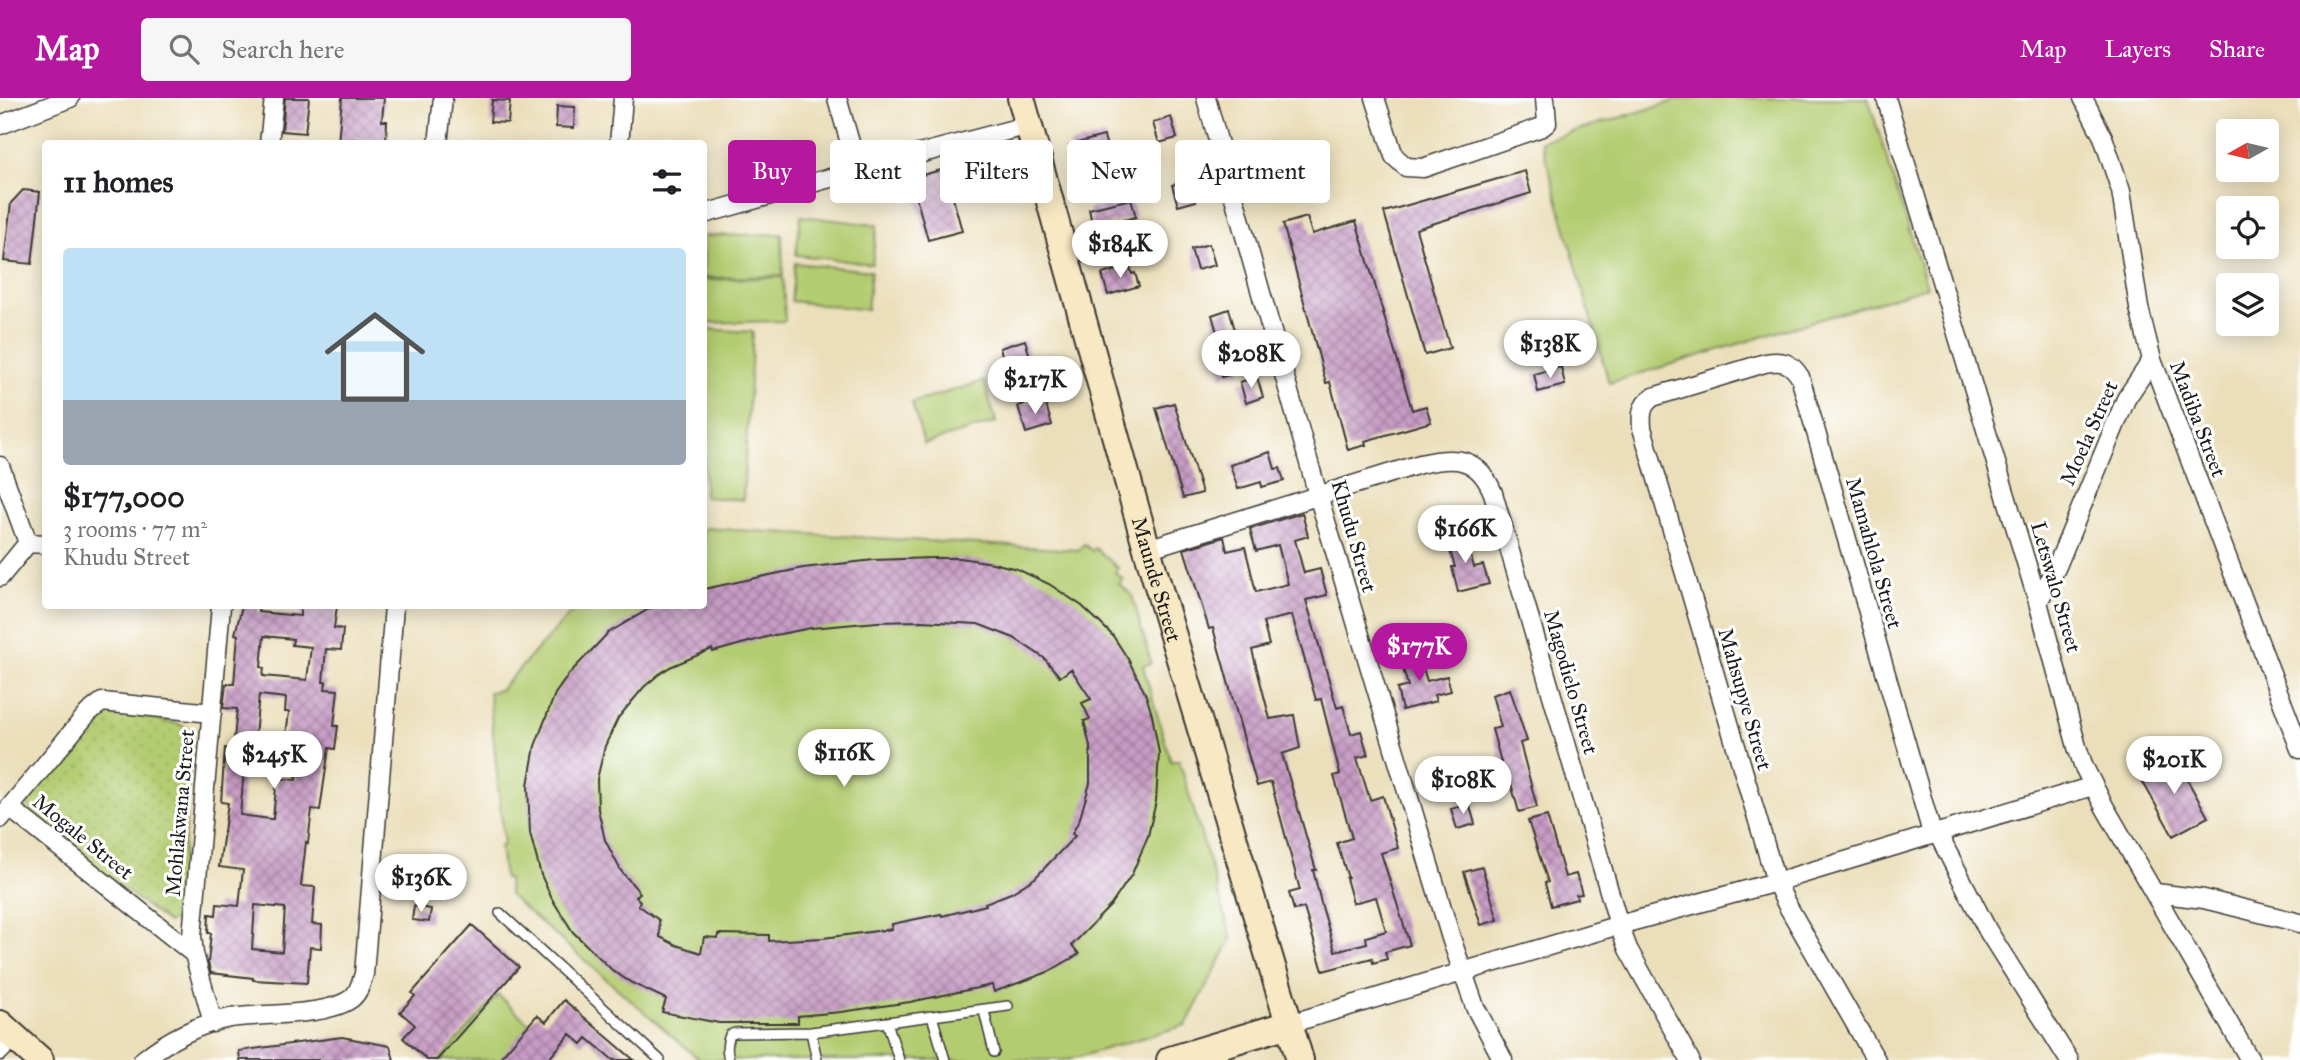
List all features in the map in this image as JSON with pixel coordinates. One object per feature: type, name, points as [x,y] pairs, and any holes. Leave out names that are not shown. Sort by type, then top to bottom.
[{"type":"street","points":[[0,125],[70,98]]},
{"type":"street","points":[[269,140],[274,98]]},
{"type":"street","points":[[438,140],[443,98]]},
{"type":"street","points":[[619,140],[624,98]]},
{"type":"street","points":[[837,98],[849,140]]},
{"type":"street","name":"Maunde Street","points":[[1021,98],[1147,549],[1300,1060]]},
{"type":"street","name":"Khudu Street","points":[[1206,98],[1318,495],[1462,972],[1475,1007],[1503,1060]]},
{"type":"street","points":[[1376,98],[1394,156],[1406,167],[1423,168],[1542,127],[1548,123],[1545,98]]},
{"type":"street","name":"Letswalo Street","points":[[1886,98],[2038,603],[2077,747],[2093,786],[2250,1060]]},
{"type":"street","name":"Madiba Street","points":[[2083,98],[2103,137],[2121,191],[2140,308],[2152,360],[2300,749]]},
{"type":"street","points":[[926,152],[1029,125]]},
{"type":"street","points":[[707,213],[830,178]]},
{"type":"street","name":"Moela Street","points":[[2038,603],[2057,566],[2126,399],[2152,360]]},
{"type":"street","name":"Mamahlola Street","points":[[1713,379],[1765,363],[1781,361],[1789,363],[1800,377],[1934,833],[1988,931],[2068,1060]]},
{"type":"street","name":"Mahsupye Street","points":[[1713,379],[1647,401],[1642,408],[1642,428],[1776,882],[1876,1060]]},
{"type":"street","name":"Magodielo Street","points":[[1147,549],[1438,460],[1466,461],[1478,468],[1487,478],[1619,925],[1628,949],[1690,1060]]},
{"type":"street","points":[[0,466],[37,544],[0,577]]},
{"type":"street","name":"Mohlakwana Street","points":[[213,1023],[194,954],[194,917],[221,609]]},
{"type":"street","points":[[143,1060],[187,1032],[213,1023],[329,1008],[353,997],[360,987],[394,609]]},
{"type":"street","points":[[5,814],[88,713],[102,702],[212,713]]},
{"type":"street","points":[[1170,1060],[2093,786]]},
{"type":"street","name":"Mogale Street","points":[[5,814],[194,954]]},
{"type":"street","points":[[2156,894],[2204,899],[2300,923]]},
{"type":"street","points":[[5,1037],[39,1060]]},
{"type":"lane","points":[[500,913],[660,1060]]},
{"type":"lane","points":[[729,1060],[727,1048],[730,1035],[811,1032],[1008,1006]]},
{"type":"lane","points":[[984,1011],[994,1052]]},
{"type":"lane","points":[[932,1016],[945,1060]]},
{"type":"lane","points":[[887,1022],[900,1060]]},
{"type":"lane","points":[[811,1032],[817,1060]]},
{"type":"green space","points":[[1685,98],[1868,98],[1927,287],[1609,383],[1541,141]]},
{"type":"green space","points":[[801,216],[877,225],[872,264],[796,255]]},
{"type":"green space","points":[[782,234],[783,276],[707,278],[707,236]]},
{"type":"green space","points":[[795,263],[871,271],[867,310],[791,301]]},
{"type":"green space","points":[[783,277],[785,321],[707,323],[707,280]]},
{"type":"green space","points":[[707,329],[753,332],[743,500],[707,497]]},
{"type":"green space","points":[[984,381],[996,422],[924,444],[912,403]]},
{"type":"green space","points":[[707,528],[1078,550],[1084,544],[1092,551],[1095,548],[1118,568],[1115,572],[1123,579],[1119,584],[1132,595],[1151,663],[1143,666],[1171,762],[1179,760],[1231,940],[1186,1025],[1068,1060],[700,1060],[509,895],[500,846],[504,845],[489,692],[500,690],[574,609],[707,609]]},
{"type":"green space","points":[[104,709],[179,724],[188,729],[192,737],[178,917],[168,923],[30,817],[27,797]]},
{"type":"green space","points":[[498,995],[532,1026],[502,1060],[440,1060]]},
{"type":"building","points":[[285,98],[309,98],[305,133],[282,131]]},
{"type":"building","points":[[342,98],[384,98],[382,121],[387,121],[386,140],[338,140]]},
{"type":"building","points":[[492,100],[510,101],[508,123],[490,122]]},
{"type":"building","points":[[557,106],[575,107],[574,128],[556,127]]},
{"type":"building","points":[[1171,117],[1177,138],[1161,142],[1153,123]]},
{"type":"building","points":[[1104,136],[1105,140],[1088,140]]},
{"type":"building","points":[[940,170],[940,203],[954,203],[962,231],[928,240],[918,203],[926,203],[926,174]]},
{"type":"building","points":[[1525,171],[1531,193],[1416,229],[1450,348],[1425,355],[1384,212]]},
{"type":"building","points":[[23,190],[40,192],[32,264],[4,261],[11,203]]},
{"type":"building","points":[[1114,203],[1132,203],[1136,217],[1093,228],[1089,209]]},
{"type":"building","points":[[1307,217],[1312,234],[1356,221],[1412,410],[1426,406],[1431,422],[1365,441],[1366,445],[1348,450],[1330,382],[1326,383],[1283,224]]},
{"type":"building","points":[[1209,244],[1215,265],[1197,270],[1191,249]]},
{"type":"building","points":[[1130,266],[1139,286],[1108,295],[1102,274]]},
{"type":"building","points":[[1229,309],[1235,330],[1218,336],[1212,315]]},
{"type":"building","points":[[1025,340],[1033,367],[1008,374],[1000,348]]},
{"type":"building","points":[[1234,351],[1241,371],[1222,377],[1217,356]]},
{"type":"building","points":[[1561,367],[1565,385],[1538,392],[1534,374]]},
{"type":"building","points":[[1257,377],[1263,397],[1246,403],[1240,382]]},
{"type":"building","points":[[1044,398],[1052,425],[1026,433],[1018,406]]},
{"type":"building","points":[[1174,403],[1202,493],[1183,498],[1156,408]]},
{"type":"building","points":[[1270,452],[1275,469],[1280,468],[1284,481],[1262,487],[1261,482],[1238,489],[1230,465]]},
{"type":"building","points":[[1302,513],[1308,536],[1295,540],[1304,573],[1320,569],[1327,595],[1306,600],[1337,708],[1343,706],[1351,734],[1361,731],[1368,755],[1357,758],[1370,800],[1383,796],[1398,848],[1381,853],[1410,945],[1385,952],[1387,959],[1373,963],[1372,958],[1323,971],[1304,908],[1294,910],[1289,893],[1300,890],[1271,782],[1257,786],[1213,628],[1209,629],[1184,549],[1224,537],[1227,551],[1245,547],[1256,592],[1288,584],[1278,545],[1256,551],[1250,529]],"holes":[[[1292,615],[1316,700],[1321,699],[1340,774],[1334,776],[1352,838],[1337,843],[1353,903],[1376,897],[1386,931],[1366,937],[1367,943],[1335,951],[1313,870],[1316,870],[1282,754],[1300,748],[1294,715],[1270,719],[1252,650],[1269,645],[1263,622]]]},
{"type":"building","points":[[1464,533],[1474,567],[1483,565],[1489,584],[1458,592],[1452,567],[1455,567],[1446,538]]},
{"type":"building","points":[[932,558],[960,558],[993,563],[1017,569],[1049,584],[1082,606],[1113,636],[1146,695],[1152,715],[1159,753],[1156,801],[1148,836],[1132,874],[1111,905],[1072,945],[1079,954],[1048,972],[994,992],[992,985],[910,1002],[798,1016],[798,1023],[719,1023],[662,1012],[666,999],[613,971],[573,932],[552,899],[541,875],[530,833],[528,785],[535,746],[555,694],[569,674],[608,633],[649,609],[707,609],[707,588],[803,568],[874,560]],"holes":[[[921,621],[978,624],[1014,638],[1044,658],[1060,677],[1071,669],[1091,699],[1082,703],[1090,719],[1084,721],[1090,746],[1090,783],[1080,818],[1072,834],[1075,836],[1035,878],[1011,893],[985,903],[986,905],[892,924],[892,929],[823,938],[769,941],[769,935],[718,934],[718,938],[704,937],[701,953],[660,937],[659,920],[638,905],[640,901],[636,897],[640,893],[621,871],[605,840],[598,809],[597,779],[605,746],[618,718],[658,675],[712,649],[713,652],[811,628]]]},
{"type":"building","points":[[241,609],[300,616],[300,609],[337,609],[334,628],[343,629],[341,650],[326,649],[323,682],[326,682],[325,689],[338,690],[334,726],[338,726],[335,749],[329,748],[320,810],[312,809],[301,886],[315,887],[312,924],[322,925],[321,948],[310,947],[307,983],[253,980],[211,973],[208,963],[211,933],[208,933],[209,914],[216,915],[217,904],[239,906],[243,870],[219,867],[228,803],[221,802],[225,748],[233,749],[237,709],[223,708],[226,684],[234,684],[238,635],[235,634]],"holes":[[[264,636],[293,639],[292,645],[311,647],[307,680],[263,676],[264,668],[261,667]],[[259,695],[286,698],[285,712],[289,712],[285,743],[300,745],[296,780],[277,778],[273,819],[240,815],[244,771],[265,774],[267,758],[253,756]],[[255,905],[285,908],[282,952],[252,949]]]},
{"type":"building","points":[[1417,649],[1427,681],[1447,676],[1451,691],[1434,695],[1436,701],[1402,710],[1397,689],[1408,686],[1399,654]]},
{"type":"building","points":[[1510,689],[1527,741],[1520,743],[1537,807],[1519,812],[1510,780],[1498,784],[1493,764],[1501,762],[1492,729],[1501,727],[1492,695]]},
{"type":"building","points":[[2174,756],[2208,817],[2173,836],[2139,775]]},
{"type":"building","points":[[1469,803],[1475,824],[1457,829],[1451,809]]},
{"type":"building","points":[[1547,816],[1565,877],[1576,874],[1582,894],[1576,895],[1577,899],[1551,906],[1545,883],[1548,882],[1528,821]]},
{"type":"building","points":[[1482,867],[1498,920],[1481,925],[1464,872]]},
{"type":"building","points":[[414,906],[431,909],[429,922],[412,920]]},
{"type":"building","points":[[472,925],[519,967],[437,1060],[427,1060],[403,1038],[415,1025],[400,1012],[415,996],[412,993]]},
{"type":"building","points":[[564,1000],[634,1060],[613,1060],[587,1038],[582,1044],[570,1034],[548,1060],[498,1060],[537,1015],[546,1022]]},
{"type":"building","points":[[342,1037],[390,1046],[394,1060],[240,1060],[239,1051]]}]
